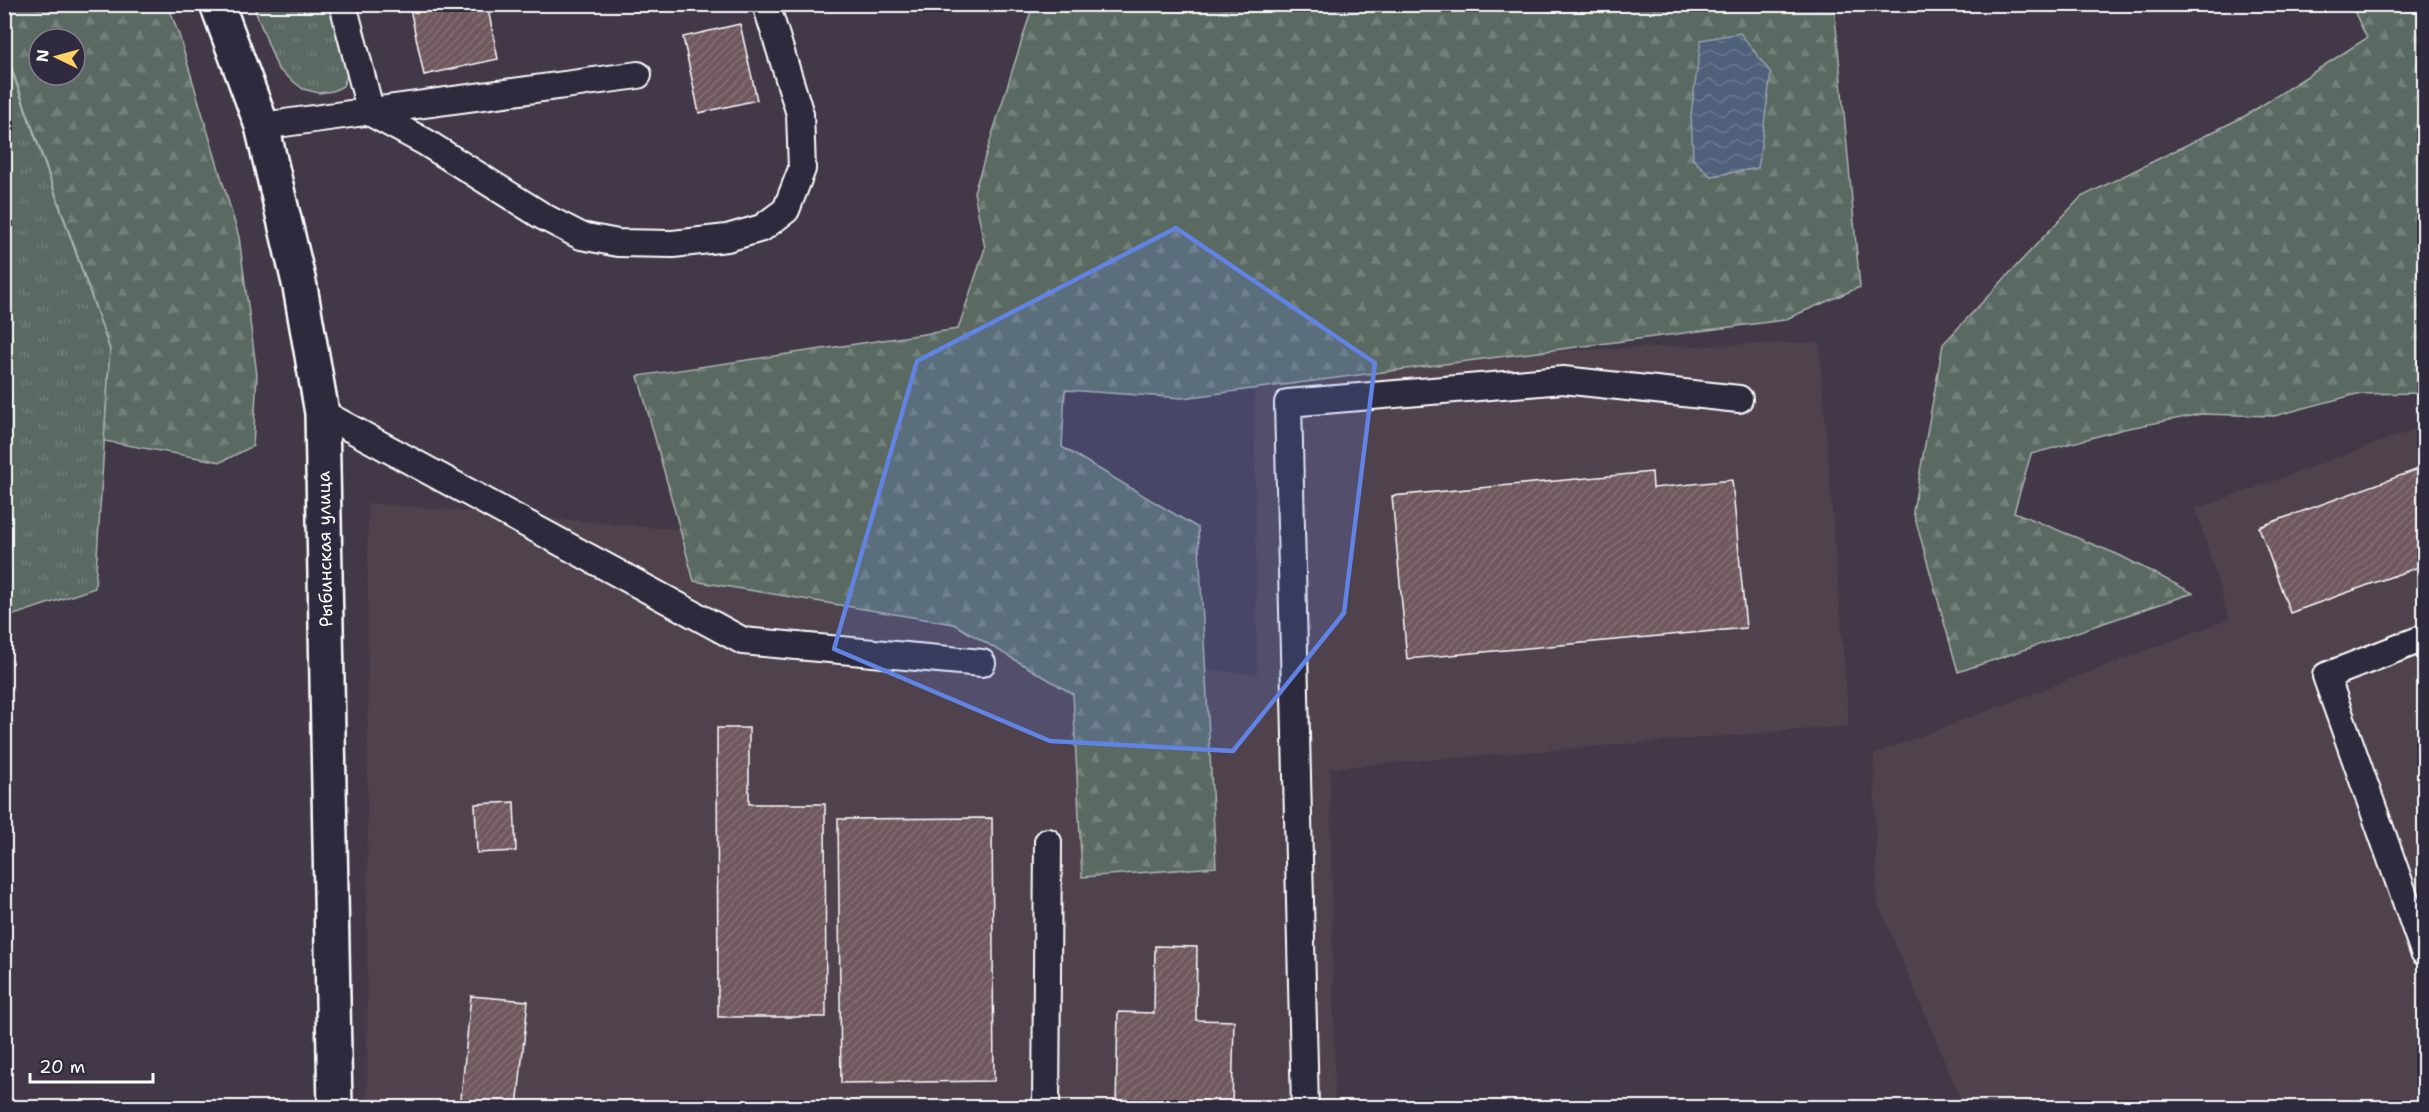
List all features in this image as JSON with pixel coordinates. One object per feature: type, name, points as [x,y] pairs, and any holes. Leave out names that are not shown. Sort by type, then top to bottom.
[{"type":"main road","name":"Рыбинская улица","points":[[217,4],[262,126],[300,287],[322,413],[335,1107]]},
{"type":"lane","points":[[343,4],[371,113],[425,142],[544,217],[581,236],[618,243],[673,244],[727,238],[762,228],[786,210],[802,169],[800,114],[766,4]]},
{"type":"lane","points":[[262,126],[638,75]]},
{"type":"lane","points":[[1305,1107],[1288,403],[1563,380],[1739,399]]},
{"type":"lane","points":[[322,413],[743,641],[982,663]]},
{"type":"lane","points":[[2424,638],[2326,676],[2424,952]]},
{"type":"lane","points":[[1046,1107],[1048,842]]},
{"type":"highlighted area","points":[[1176,228],[1375,363],[1344,613],[1233,751],[1050,741],[834,649],[917,361]]},
{"type":"shaded area","points":[[1819,342],[1849,726],[1330,768],[1335,1107],[367,1108],[368,503],[719,533],[1029,564],[1025,655],[1257,674],[1254,363],[1290,359]]},
{"type":"shaded area","points":[[2424,426],[2424,1107],[1964,1107],[1877,901],[1874,754],[2229,619],[2196,509]]},
{"type":"green space","points":[[4,5],[168,5],[239,237],[257,375],[253,446],[221,462],[104,441],[110,349],[5,49]]},
{"type":"green space","points":[[253,5],[329,5],[348,73],[343,86],[333,91],[319,93],[303,89],[278,69]]},
{"type":"green space","points":[[1033,5],[1834,5],[1860,287],[1784,320],[1183,398],[1065,390],[1062,447],[1198,528],[1216,867],[1082,877],[1073,694],[954,624],[694,581],[638,376],[958,329],[985,248],[974,192]],"holes":[[[1693,159],[1758,168],[1711,176]]]},
{"type":"green space","points":[[2351,5],[2424,5],[2424,393],[2357,394],[2274,416],[2201,414],[2124,429],[2031,454],[2014,512],[2119,555],[2193,593],[1958,672],[1913,511],[1943,344],[2081,197],[2245,116],[2367,38]]},
{"type":"green space","points":[[4,49],[110,350],[95,588],[5,618]]},
{"type":"water","points":[[1740,33],[1771,73],[1758,168],[1711,176],[1693,159],[1691,114],[1701,40]]},
{"type":"building","points":[[409,4],[487,4],[498,59],[424,75]]},
{"type":"building","points":[[740,24],[757,100],[699,113],[683,37]]},
{"type":"building","points":[[2424,467],[2424,565],[2290,613],[2259,527]]},
{"type":"building","points":[[1652,472],[1653,488],[1732,480],[1746,628],[1407,659],[1392,496]]},
{"type":"building","points":[[2424,676],[2424,693],[2419,679]]},
{"type":"building","points":[[717,728],[749,728],[749,804],[825,804],[826,1017],[718,1017]]},
{"type":"building","points":[[514,802],[516,851],[477,853],[475,804]]},
{"type":"building","points":[[992,818],[994,1081],[841,1083],[838,819]]},
{"type":"building","points":[[1155,946],[1197,947],[1196,1020],[1234,1021],[1232,1108],[1116,1108],[1118,1012],[1154,1013]]},
{"type":"building","points":[[471,996],[528,1001],[517,1108],[460,1108]]}]
